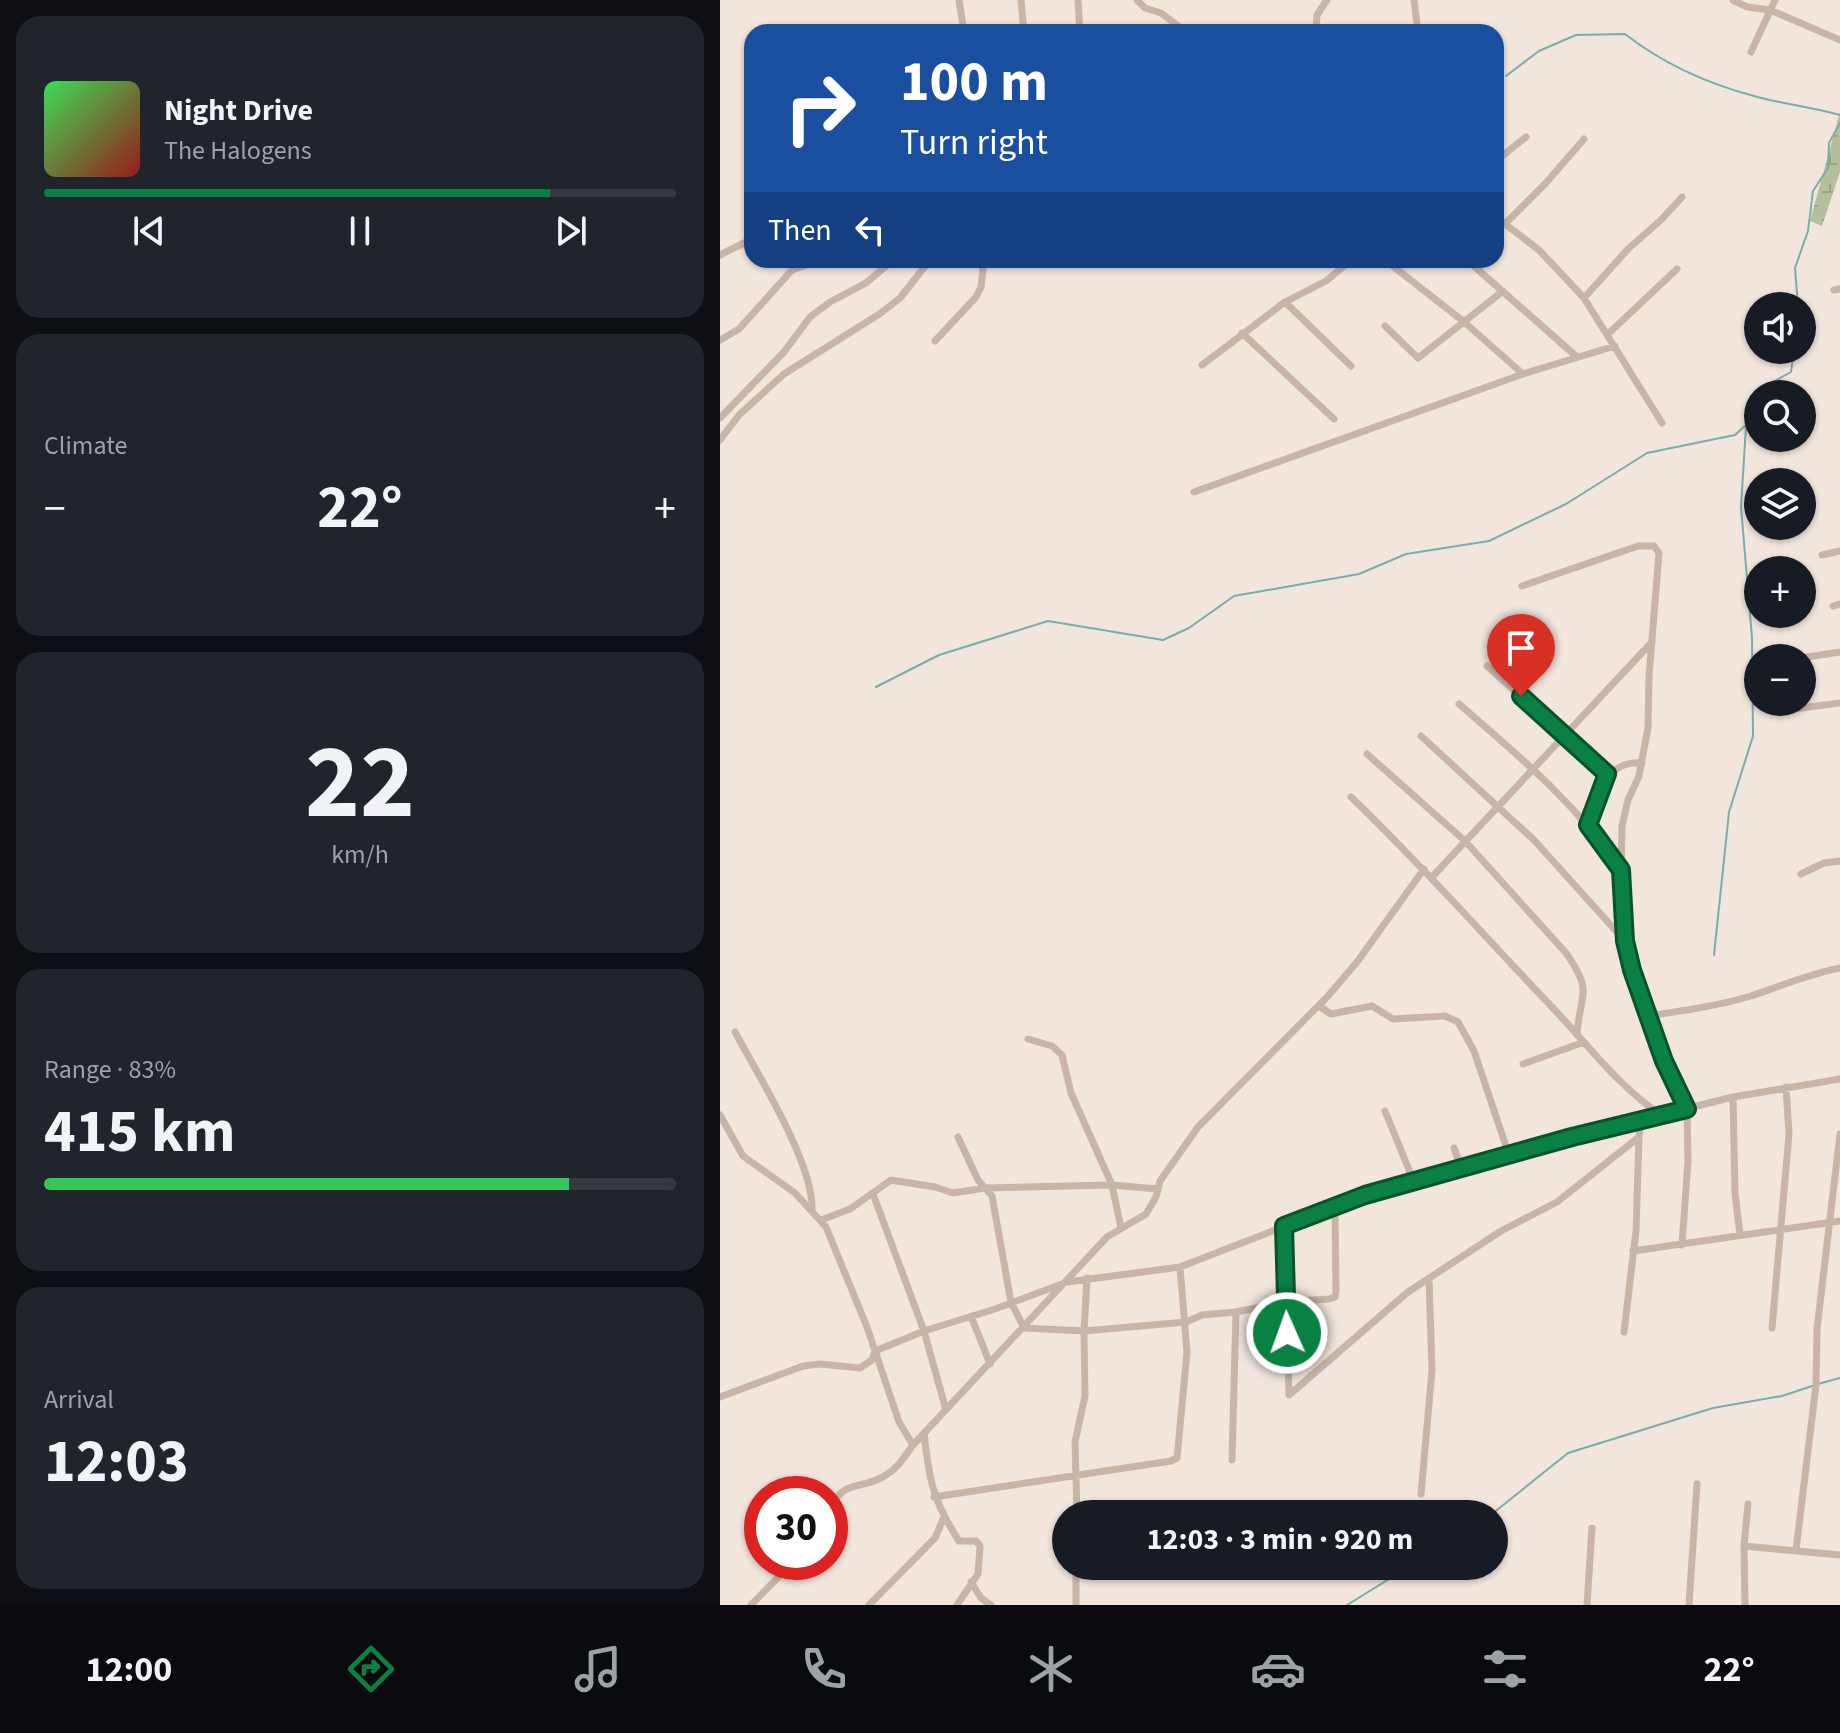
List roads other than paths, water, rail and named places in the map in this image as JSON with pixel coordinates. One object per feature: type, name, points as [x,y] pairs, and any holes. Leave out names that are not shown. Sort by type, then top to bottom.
[{"type":"street","points":[[959,0],[963,24]]},
{"type":"street","points":[[1021,0],[1023,24]]},
{"type":"street","points":[[1078,0],[1080,24]]},
{"type":"street","points":[[1316,24],[1317,15],[1327,0]]},
{"type":"street","points":[[1414,0],[1417,24]]},
{"type":"street","points":[[1733,0],[1747,7],[1770,10],[1840,40]]},
{"type":"street","points":[[1751,52],[1775,0]]},
{"type":"street","points":[[1138,1],[1175,24]]},
{"type":"street","points":[[1504,155],[1526,137]]},
{"type":"street","points":[[1584,139],[1505,224],[1539,250],[1584,298],[1662,423]]},
{"type":"street","points":[[1584,298],[1628,249],[1682,197]]},
{"type":"street","points":[[720,255],[744,243]]},
{"type":"street","points":[[720,340],[739,329],[792,270],[798,268]]},
{"type":"street","points":[[720,418],[784,352],[810,317],[830,302],[866,283],[884,268]]},
{"type":"street","points":[[720,440],[739,415],[784,374],[881,313],[900,298],[924,268]]},
{"type":"street","points":[[935,341],[976,297],[981,287],[983,268]]},
{"type":"street","points":[[1202,365],[1285,302],[1326,281],[1341,268]]},
{"type":"street","points":[[1395,268],[1463,321],[1523,374]]},
{"type":"street","points":[[1476,268],[1577,357]]},
{"type":"street","points":[[1608,334],[1677,269]]},
{"type":"street","points":[[1385,326],[1418,358],[1503,291]]},
{"type":"street","points":[[1285,302],[1351,366]]},
{"type":"street","points":[[1242,333],[1334,419]]},
{"type":"street","points":[[1194,492],[1523,374],[1615,346]]},
{"type":"street","points":[[1522,586],[1638,546],[1654,546],[1659,553],[1648,728],[1642,763],[1622,826],[1621,870],[1625,941],[1647,1016],[1687,1109],[1688,1161],[1682,1245]]},
{"type":"street","points":[[1822,555],[1840,551]]},
{"type":"street","points":[[1432,877],[1652,642]]},
{"type":"street","points":[[1816,656],[1840,652]]},
{"type":"street","points":[[1487,666],[1607,774]]},
{"type":"street","points":[[1816,706],[1840,703]]},
{"type":"street","points":[[1459,704],[1565,799],[1621,870]]},
{"type":"street","points":[[1421,736],[1534,840],[1625,941]]},
{"type":"street","points":[[1367,754],[1465,841],[1525,904],[1577,969],[1585,991],[1577,1033]]},
{"type":"street","points":[[1588,825],[1607,774],[1620,766],[1642,763]]},
{"type":"street","points":[[1351,797],[1432,877],[1637,1098],[1661,1115]]},
{"type":"street","points":[[1801,874],[1824,863],[1840,861]]},
{"type":"street","points":[[848,1487],[886,1475],[895,1469],[913,1445],[1107,1237],[1134,1224],[1146,1214],[1157,1189],[1198,1127],[1319,1006],[1357,962],[1424,869]]},
{"type":"street","points":[[1647,1016],[1713,1005],[1840,968]]},
{"type":"street","points":[[1319,1006],[1331,1014],[1372,1006],[1393,1019],[1445,1016],[1458,1022],[1474,1051],[1509,1155]]},
{"type":"street","points":[[735,1032],[797,1149],[812,1193],[812,1210]]},
{"type":"street","points":[[1028,1039],[1052,1046],[1062,1055],[1071,1093],[1112,1185],[1121,1228]]},
{"type":"street","points":[[1523,1064],[1584,1042]]},
{"type":"street","points":[[720,1397],[803,1366],[820,1364],[860,1368],[872,1360],[875,1351],[1067,1282],[1180,1267],[1365,1195],[1733,1097],[1840,1079]]},
{"type":"street","points":[[1772,1328],[1789,1134],[1786,1087]]},
{"type":"street","points":[[1733,1097],[1735,1194],[1740,1234]]},
{"type":"street","points":[[1385,1111],[1414,1182]]},
{"type":"street","points":[[720,1115],[743,1156],[780,1181],[821,1220],[851,1286],[899,1422],[913,1445]]},
{"type":"street","points":[[1624,1332],[1633,1251],[1641,1120]]},
{"type":"street","points":[[1796,1550],[1816,1385],[1817,1329],[1836,1222],[1840,1134]]},
{"type":"street","points":[[958,1137],[978,1180],[994,1201],[1011,1302],[1024,1328]]},
{"type":"street","points":[[1284,1226],[1289,1395],[1408,1292],[1501,1231],[1557,1202],[1639,1137]]},
{"type":"street","points":[[1454,1148],[1461,1168]]},
{"type":"street","points":[[821,1220],[850,1209],[891,1180],[953,1193],[985,1188],[1112,1185],[1157,1189]]},
{"type":"street","points":[[873,1194],[924,1331],[946,1410]]},
{"type":"street","points":[[1024,1328],[1084,1331],[1186,1322],[1202,1315],[1335,1297],[1335,1207]]},
{"type":"street","points":[[1633,1251],[1836,1222]]},
{"type":"street","points":[[934,1497],[1177,1458],[1185,1391],[1186,1322],[1180,1267]]},
{"type":"street","points":[[1077,1500],[1075,1442],[1085,1396],[1087,1278]]},
{"type":"street","points":[[1421,1494],[1432,1370],[1429,1278]]},
{"type":"street","points":[[1232,1460],[1236,1312]]},
{"type":"street","points":[[971,1316],[990,1364]]},
{"type":"street","points":[[924,1433],[934,1497],[959,1541],[979,1543],[980,1568],[959,1602]]},
{"type":"street","points":[[1689,1605],[1697,1484]]},
{"type":"street","points":[[1745,1605],[1744,1546],[1748,1504]]},
{"type":"street","points":[[869,1605],[935,1538],[944,1517]]},
{"type":"street","points":[[1587,1605],[1592,1528]]},
{"type":"street","points":[[1744,1546],[1840,1555]]},
{"type":"street","points":[[751,1605],[775,1580]]},
{"type":"street","points":[[1076,1580],[1076,1605]]},
{"type":"street","points":[[971,1582],[981,1598],[991,1605]]},
{"type":"street","points":[[959,1602],[981,1598]]},
{"type":"waterway","points":[[1506,76],[1539,51],[1576,35],[1625,34],[1670,63],[1720,85],[1765,99],[1840,115]]},
{"type":"waterway","points":[[1797,292],[1795,268],[1808,231],[1813,191],[1828,168],[1829,143],[1840,123]]},
{"type":"waterway","points":[[1777,380],[1791,372],[1792,364]]},
{"type":"waterway","points":[[876,687],[939,655],[1048,621],[1163,640],[1189,628],[1234,596],[1359,574],[1406,554],[1489,541],[1566,504],[1647,453],[1735,435],[1744,427]]},
{"type":"waterway","points":[[1714,955],[1729,812],[1753,736],[1752,638],[1741,507],[1744,452]]},
{"type":"waterway","points":[[1818,1384],[1840,1378]]},
{"type":"waterway","points":[[1508,1501],[1568,1453],[1713,1408],[1782,1396],[1812,1386]]},
{"type":"waterway","points":[[1347,1605],[1387,1580]]}]
